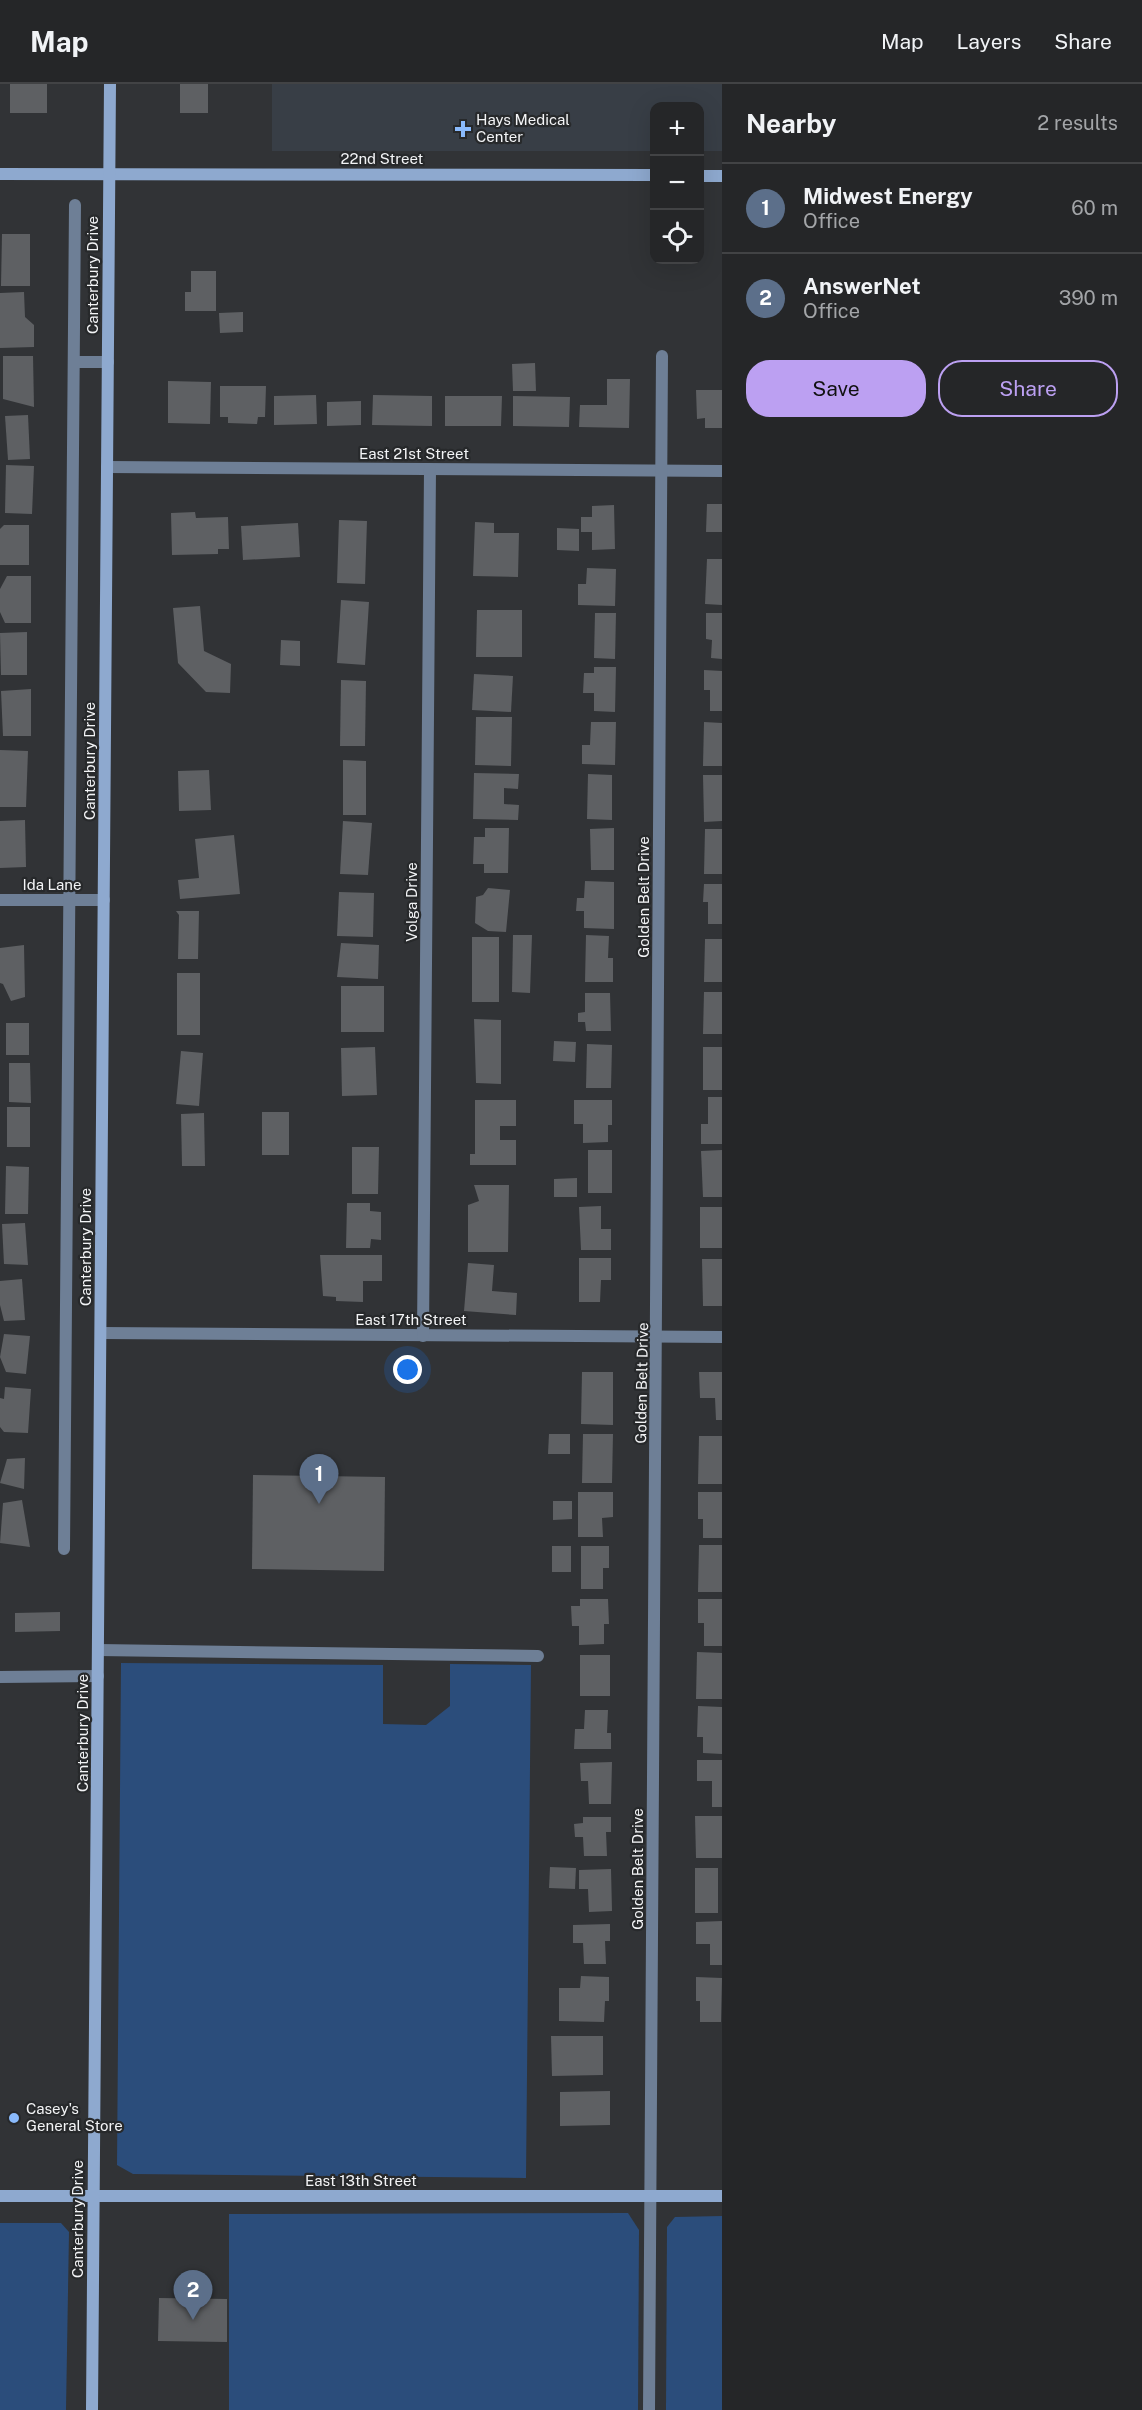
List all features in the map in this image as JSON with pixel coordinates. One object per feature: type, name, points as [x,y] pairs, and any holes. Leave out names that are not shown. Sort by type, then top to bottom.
[{"type":"main road","name":"Canterbury Drive","points":[[92,2410],[110,84]]},
{"type":"main road","name":"22nd Street","points":[[0,174],[650,176]]},
{"type":"main road","points":[[704,176],[722,176]]},
{"type":"main road","name":"East 13th Street","points":[[0,2196],[722,2196]]},
{"type":"street","points":[[64,1549],[75,205]]},
{"type":"street","name":"Golden Belt Drive","points":[[649,2410],[662,356]]},
{"type":"street","points":[[74,362],[108,362]]},
{"type":"street","name":"East 21st Street","points":[[107,467],[722,471]]},
{"type":"street","name":"Volga Drive","points":[[423,1336],[430,469]]},
{"type":"street","name":"Ida Lane","points":[[0,900],[104,900]]},
{"type":"street","name":"East 17th Street","points":[[101,1333],[722,1337]]},
{"type":"street","points":[[98,1650],[538,1656]]},
{"type":"street","points":[[0,1677],[98,1676]]},
{"type":"shaded area","name":"Hays Medical Center","points":[[272,84],[722,84],[722,151],[704,151],[704,102],[650,102],[650,151],[272,151]]},
{"type":"shaded area","points":[[121,1663],[383,1665],[383,1724],[426,1725],[450,1706],[450,1664],[531,1665],[526,2178],[133,2174],[117,2165]]},
{"type":"shaded area","points":[[628,2213],[639,2230],[638,2410],[229,2410],[229,2214]]},
{"type":"shaded area","points":[[722,2216],[722,2410],[666,2410],[667,2227],[675,2217]]},
{"type":"shaded area","points":[[0,2223],[61,2223],[69,2232],[66,2410],[0,2410]]},
{"type":"building","points":[[10,84],[47,84],[47,113],[10,113]]},
{"type":"building","points":[[180,84],[208,84],[208,113],[180,113]]},
{"type":"building","points":[[2,234],[30,234],[30,286],[1,286]]},
{"type":"building","points":[[191,271],[216,271],[216,311],[185,311],[185,292],[191,292]]},
{"type":"building","points":[[24,292],[25,317],[34,325],[34,347],[0,348],[0,293]]},
{"type":"building","points":[[243,312],[243,332],[220,333],[219,313]]},
{"type":"building","points":[[3,356],[33,356],[34,407],[3,399]]},
{"type":"building","points":[[535,363],[536,391],[513,391],[512,364]]},
{"type":"building","points":[[607,379],[630,379],[629,428],[579,427],[580,405],[607,405]]},
{"type":"building","points":[[168,381],[211,382],[210,424],[168,423]]},
{"type":"building","points":[[220,386],[266,386],[265,417],[258,417],[257,424],[228,423],[228,417],[220,417]]},
{"type":"building","points":[[696,390],[722,390],[722,428],[705,428],[705,418],[697,419]]},
{"type":"building","points":[[316,395],[317,424],[274,425],[274,396]]},
{"type":"building","points":[[373,395],[432,396],[432,426],[372,425]]},
{"type":"building","points":[[445,396],[502,396],[501,426],[445,426]]},
{"type":"building","points":[[513,396],[570,397],[569,427],[513,426]]},
{"type":"building","points":[[361,401],[361,425],[327,426],[327,402]]},
{"type":"building","points":[[28,415],[30,459],[8,460],[5,416]]},
{"type":"building","points":[[6,465],[34,466],[32,514],[5,513]]},
{"type":"building","points":[[707,504],[722,504],[722,532],[706,532]]},
{"type":"building","points":[[614,505],[615,549],[592,550],[592,532],[581,532],[581,517],[592,517],[592,506]]},
{"type":"building","points":[[195,512],[196,518],[228,517],[229,549],[218,549],[218,554],[172,555],[171,513]]},
{"type":"building","points":[[339,520],[367,521],[365,584],[337,583]]},
{"type":"building","points":[[475,522],[494,523],[494,533],[519,533],[518,577],[473,576]]},
{"type":"building","points":[[298,523],[300,557],[243,560],[241,526]]},
{"type":"building","points":[[4,525],[29,525],[29,565],[0,565],[0,529]]},
{"type":"building","points":[[557,528],[579,529],[579,551],[557,550]]},
{"type":"building","points":[[707,559],[722,559],[722,605],[705,604]]},
{"type":"building","points":[[587,568],[616,569],[615,606],[578,605],[578,584],[586,584]]},
{"type":"building","points":[[7,576],[31,576],[31,623],[5,623],[0,612],[0,589]]},
{"type":"building","points":[[341,600],[369,602],[365,665],[337,663]]},
{"type":"building","points":[[200,606],[204,651],[231,664],[230,693],[206,692],[178,663],[173,608]]},
{"type":"building","points":[[477,610],[522,610],[522,657],[476,657]]},
{"type":"building","points":[[595,613],[616,613],[615,659],[594,658]]},
{"type":"building","points":[[706,613],[722,613],[722,659],[711,658],[712,640],[706,639]]},
{"type":"building","points":[[27,632],[27,675],[1,675],[0,633]]},
{"type":"building","points":[[281,640],[300,641],[300,666],[280,665]]},
{"type":"building","points":[[594,667],[616,667],[615,712],[594,711],[594,693],[583,693],[584,673],[594,673]]},
{"type":"building","points":[[704,670],[722,671],[722,711],[710,711],[710,690],[704,690]]},
{"type":"building","points":[[474,674],[513,676],[511,712],[472,710]]},
{"type":"building","points":[[341,680],[366,681],[365,746],[340,746]]},
{"type":"building","points":[[31,689],[31,736],[3,736],[1,691]]},
{"type":"building","points":[[476,717],[512,717],[511,766],[475,765]]},
{"type":"building","points":[[591,722],[616,722],[615,765],[582,764],[582,745],[590,745]]},
{"type":"building","points":[[704,722],[722,723],[722,766],[703,766]]},
{"type":"building","points":[[0,750],[28,751],[26,807],[0,807]]},
{"type":"building","points":[[343,760],[366,761],[366,815],[343,815]]},
{"type":"building","points":[[209,770],[211,810],[179,811],[178,771]]},
{"type":"building","points":[[474,773],[519,774],[518,789],[504,788],[504,804],[519,805],[518,820],[473,819]]},
{"type":"building","points":[[588,774],[612,775],[612,820],[587,819]]},
{"type":"building","points":[[703,775],[722,775],[722,821],[704,822]]},
{"type":"building","points":[[25,820],[26,867],[0,868],[0,821]]},
{"type":"building","points":[[343,821],[372,823],[368,875],[340,874]]},
{"type":"building","points":[[485,828],[509,828],[508,873],[484,873],[484,864],[473,864],[474,837],[485,837]]},
{"type":"building","points":[[614,828],[614,870],[591,870],[590,829]]},
{"type":"building","points":[[705,829],[722,829],[722,874],[704,874]]},
{"type":"building","points":[[234,835],[240,894],[180,899],[178,880],[199,878],[195,839]]},
{"type":"building","points":[[585,881],[614,882],[614,929],[584,928],[584,911],[576,911],[577,898],[584,898]]},
{"type":"building","points":[[704,884],[722,884],[722,924],[708,924],[708,902],[703,902]]},
{"type":"building","points":[[488,888],[510,890],[506,932],[488,931],[475,923],[476,897],[483,895]]},
{"type":"building","points":[[339,892],[374,893],[373,937],[337,936]]},
{"type":"building","points":[[176,911],[199,911],[198,959],[178,959],[179,915]]},
{"type":"building","points":[[513,935],[532,935],[530,993],[512,992]]},
{"type":"building","points":[[586,935],[609,936],[608,958],[613,958],[613,982],[585,982]]},
{"type":"building","points":[[472,937],[499,937],[499,1002],[472,1002]]},
{"type":"building","points":[[705,939],[722,939],[722,982],[704,982]]},
{"type":"building","points":[[341,943],[379,945],[378,979],[337,977]]},
{"type":"building","points":[[24,945],[25,997],[11,1001],[3,984],[0,983],[0,948]]},
{"type":"building","points":[[177,973],[200,973],[200,1035],[177,1035]]},
{"type":"building","points":[[341,986],[384,986],[384,1032],[341,1032]]},
{"type":"building","points":[[704,992],[722,992],[722,1034],[703,1034]]},
{"type":"building","points":[[585,993],[610,993],[611,1031],[586,1031],[585,1022],[578,1022],[578,1013],[585,1012]]},
{"type":"building","points":[[474,1019],[501,1020],[501,1084],[476,1083]]},
{"type":"building","points":[[6,1023],[29,1023],[29,1055],[6,1055]]},
{"type":"building","points":[[554,1041],[576,1042],[575,1062],[553,1061]]},
{"type":"building","points":[[587,1044],[612,1045],[611,1088],[586,1088]]},
{"type":"building","points":[[375,1047],[377,1095],[342,1096],[341,1048]]},
{"type":"building","points":[[703,1047],[722,1047],[722,1090],[703,1090]]},
{"type":"building","points":[[181,1051],[203,1053],[199,1106],[176,1104]]},
{"type":"building","points":[[9,1063],[30,1063],[31,1103],[9,1102]]},
{"type":"building","points":[[708,1097],[722,1097],[722,1144],[701,1144],[701,1124],[708,1124]]},
{"type":"building","points":[[475,1100],[516,1100],[516,1126],[500,1126],[500,1140],[516,1140],[516,1165],[470,1165],[470,1154],[475,1154]]},
{"type":"building","points":[[574,1100],[612,1100],[612,1125],[608,1125],[608,1142],[583,1143],[583,1124],[574,1124]]},
{"type":"building","points":[[7,1107],[30,1107],[30,1147],[7,1147]]},
{"type":"building","points":[[262,1112],[289,1112],[289,1155],[262,1155]]},
{"type":"building","points":[[204,1113],[205,1166],[182,1166],[181,1114]]},
{"type":"building","points":[[352,1147],[379,1147],[378,1194],[352,1194]]},
{"type":"building","points":[[588,1150],[612,1150],[612,1193],[588,1193]]},
{"type":"building","points":[[722,1150],[722,1197],[703,1197],[701,1151]]},
{"type":"building","points":[[6,1166],[29,1167],[28,1214],[5,1214]]},
{"type":"building","points":[[577,1178],[577,1197],[554,1197],[554,1179]]},
{"type":"building","points":[[474,1185],[509,1185],[508,1252],[468,1252],[468,1205],[479,1201]]},
{"type":"building","points":[[347,1203],[370,1203],[370,1211],[381,1212],[381,1240],[371,1239],[370,1248],[346,1248]]},
{"type":"building","points":[[601,1206],[601,1229],[611,1229],[611,1250],[581,1250],[579,1207]]},
{"type":"building","points":[[700,1207],[722,1207],[722,1248],[700,1248]]},
{"type":"building","points":[[25,1223],[28,1265],[4,1264],[2,1224]]},
{"type":"building","points":[[320,1255],[382,1255],[382,1281],[363,1281],[363,1302],[336,1301],[336,1297],[323,1296]]},
{"type":"building","points":[[579,1258],[611,1258],[611,1280],[601,1280],[600,1302],[579,1302]]},
{"type":"building","points":[[702,1259],[722,1259],[722,1306],[703,1306]]},
{"type":"building","points":[[468,1263],[494,1265],[492,1291],[517,1293],[516,1315],[464,1311]]},
{"type":"building","points":[[22,1279],[25,1320],[4,1321],[0,1305],[0,1281]]},
{"type":"building","points":[[4,1334],[30,1336],[26,1374],[6,1372],[0,1357]]},
{"type":"building","points":[[582,1372],[613,1372],[613,1425],[581,1424]]},
{"type":"building","points":[[699,1372],[722,1372],[722,1420],[716,1420],[715,1398],[700,1398]]},
{"type":"building","points":[[5,1387],[31,1389],[28,1433],[4,1432],[0,1427],[0,1398],[4,1399]]},
{"type":"building","points":[[549,1434],[570,1434],[570,1454],[548,1454]]},
{"type":"building","points":[[583,1434],[613,1434],[612,1483],[582,1483]]},
{"type":"building","points":[[699,1436],[722,1436],[722,1484],[698,1484]]},
{"type":"building","points":[[25,1458],[24,1489],[0,1483],[7,1459]]},
{"type":"building","points":[[253,1475],[385,1477],[384,1571],[252,1569]]},
{"type":"building","points":[[578,1492],[613,1492],[613,1517],[602,1518],[603,1537],[578,1537]]},
{"type":"building","points":[[698,1492],[722,1492],[722,1538],[703,1538],[703,1519],[698,1519]]},
{"type":"building","points":[[22,1500],[30,1547],[0,1543],[3,1503]]},
{"type":"building","points":[[553,1501],[572,1501],[572,1519],[553,1520]]},
{"type":"building","points":[[699,1545],[722,1545],[722,1592],[698,1592]]},
{"type":"building","points":[[552,1546],[571,1546],[571,1572],[552,1572]]},
{"type":"building","points":[[581,1546],[609,1546],[609,1568],[603,1568],[603,1589],[581,1589]]},
{"type":"building","points":[[580,1599],[608,1599],[609,1624],[604,1624],[604,1644],[579,1645],[579,1626],[572,1626],[571,1606],[580,1606]]},
{"type":"building","points":[[698,1599],[722,1599],[722,1646],[704,1646],[704,1623],[698,1623]]},
{"type":"building","points":[[60,1612],[60,1631],[15,1632],[15,1613]]},
{"type":"building","points":[[697,1652],[722,1653],[722,1699],[696,1699]]},
{"type":"building","points":[[580,1655],[610,1655],[610,1696],[580,1696]]},
{"type":"building","points":[[698,1706],[722,1707],[722,1754],[703,1753],[703,1737],[697,1737]]},
{"type":"building","points":[[585,1710],[608,1710],[607,1733],[611,1733],[611,1749],[574,1749],[575,1729],[584,1729]]},
{"type":"building","points":[[697,1760],[722,1760],[722,1807],[712,1807],[712,1781],[697,1781]]},
{"type":"building","points":[[612,1762],[611,1804],[589,1804],[588,1781],[581,1781],[580,1763]]},
{"type":"building","points":[[695,1816],[722,1816],[722,1858],[696,1858]]},
{"type":"building","points":[[583,1817],[611,1817],[611,1832],[606,1832],[607,1856],[584,1856],[583,1837],[575,1837],[574,1824],[583,1823]]},
{"type":"building","points":[[550,1867],[576,1868],[575,1889],[549,1888]]},
{"type":"building","points":[[695,1868],[718,1868],[718,1913],[695,1913]]},
{"type":"building","points":[[611,1869],[612,1911],[589,1912],[588,1889],[579,1889],[579,1870]]},
{"type":"building","points":[[722,1921],[722,1965],[710,1965],[710,1944],[696,1944],[696,1922]]},
{"type":"building","points":[[610,1924],[610,1941],[605,1941],[606,1964],[584,1964],[583,1943],[573,1943],[573,1925]]},
{"type":"building","points":[[581,1976],[609,1977],[609,2001],[605,2001],[604,2022],[559,2021],[559,1988],[580,1988]]},
{"type":"building","points":[[696,1977],[722,1978],[721,2022],[700,2022],[700,2001],[696,2001]]},
{"type":"building","points":[[551,2036],[603,2036],[603,2075],[552,2076]]},
{"type":"building","points":[[610,2091],[610,2125],[560,2126],[560,2092]]},
{"type":"building","points":[[159,2298],[227,2299],[227,2342],[158,2341]]},
{"type":"place","name":"Hays Medical Center","points":[[463,129]]},
{"type":"place","name":"Midwest Energy","points":[[319,1504]]},
{"type":"place","name":"Casey's General Store","points":[[14,2118]]},
{"type":"place","name":"AnswerNet","points":[[193,2320]]}]
